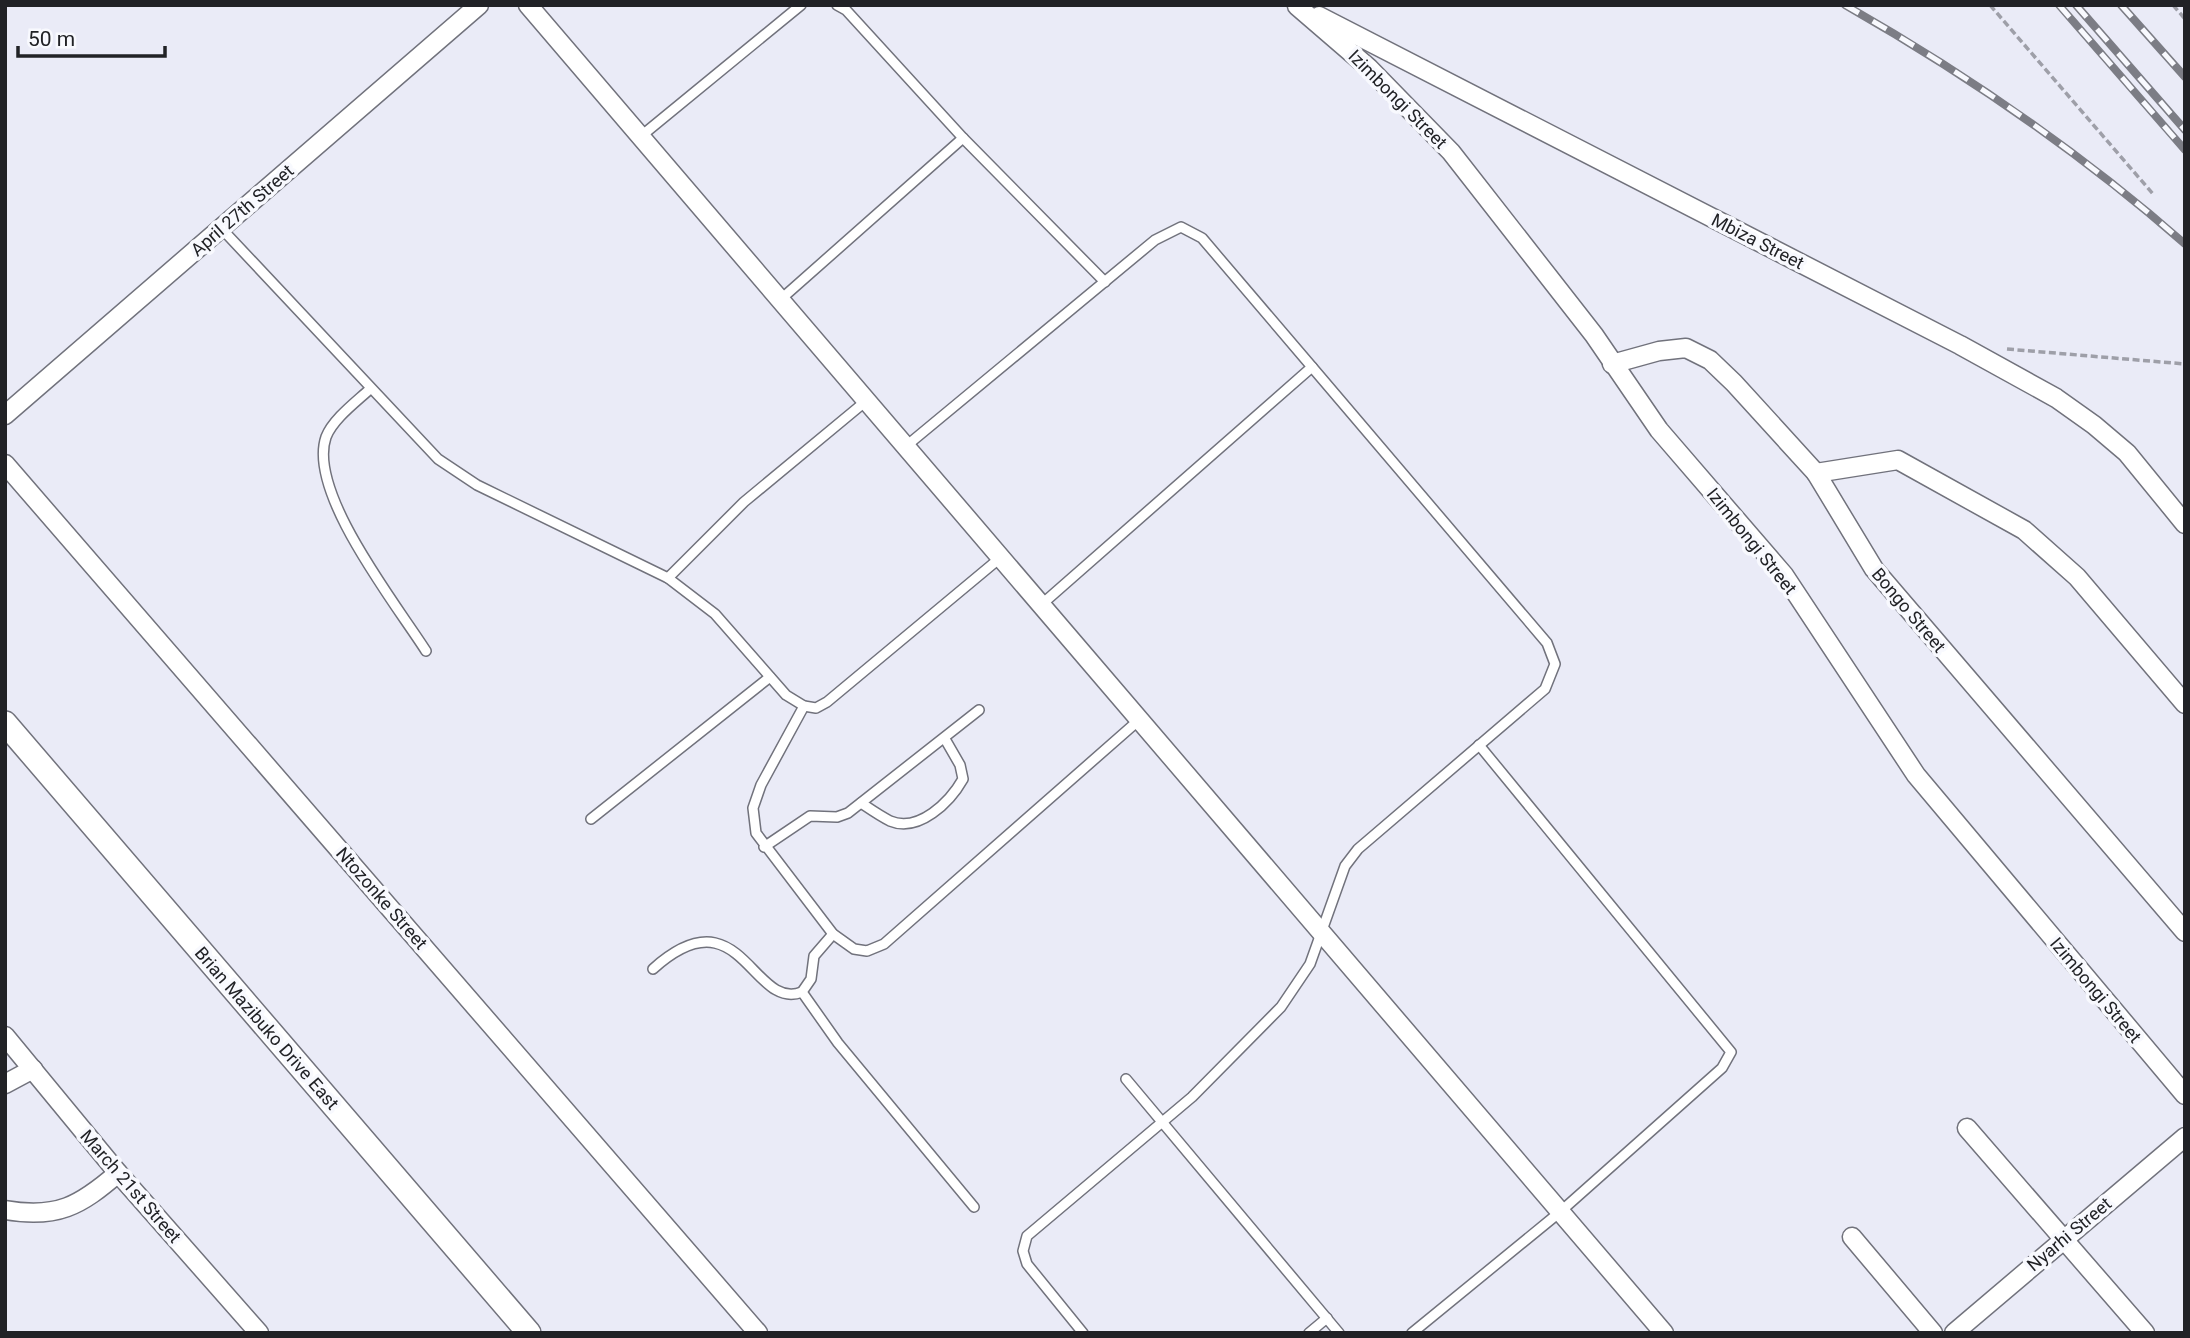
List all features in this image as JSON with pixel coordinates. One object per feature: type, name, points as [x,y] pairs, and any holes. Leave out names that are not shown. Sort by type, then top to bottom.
[{"type":"street","name":"April 27th Street","points":[[5,415],[479,5]]},
{"type":"street","points":[[528,5],[1664,1333]]},
{"type":"street","name":"Izimbongi Street","points":[[1297,6],[1369,68],[1451,152],[1659,430],[1784,575],[1916,775],[2185,1095]]},
{"type":"street","name":"Mbiza Street","points":[[1297,6],[1424,68],[2056,398],[2127,453],[2185,524]]},
{"type":"street","name":"Bongo Street","points":[[1612,364],[1659,351],[1694,350],[1734,383],[1816,473],[1874,569],[2185,932]]},
{"type":"street","points":[[1816,473],[1898,460],[2024,530],[2077,577],[2185,704]]},
{"type":"street","name":"Ntozonke Street","points":[[5,464],[758,1333]]},
{"type":"street","name":"Brian Mazibuko Drive East","points":[[5,723],[530,1333]]},
{"type":"street","name":"March 21st Street","points":[[5,1036],[118,1173],[259,1333]]},
{"type":"street","points":[[5,1084],[33,1069]]},
{"type":"street","points":[[1967,1128],[2065,1237],[2145,1333]]},
{"type":"street","name":"Nyarhi Street","points":[[1954,1333],[2185,1137]]},
{"type":"street","points":[[5,1210],[32,1213],[66,1209],[90,1197],[118,1173]]},
{"type":"street","points":[[1853,1237],[1933,1333]]},
{"type":"lane","points":[[640,137],[801,5]]},
{"type":"lane","points":[[837,5],[846,9],[963,138],[1105,282]]},
{"type":"lane","points":[[780,300],[963,138]]},
{"type":"lane","points":[[905,447],[1155,240],[1175,229],[1188,227],[1202,238],[1547,643],[1553,655],[1553,673],[1545,689],[1358,849],[1345,866],[1310,964],[1281,1007],[1192,1097],[1036,1226],[1024,1241],[1027,1264],[1083,1333]]},
{"type":"lane","points":[[221,228],[438,459],[455,472],[668,578],[715,614],[786,695],[804,706],[817,708],[827,702],[1000,558]]},
{"type":"lane","points":[[1041,605],[1312,367]]},
{"type":"lane","points":[[370,389],[335,424],[327,437],[326,476],[342,520],[426,651]]},
{"type":"lane","points":[[668,578],[744,502],[866,401]]},
{"type":"lane","points":[[591,819],[770,677]]},
{"type":"lane","points":[[804,706],[761,785],[753,808],[755,833],[833,934],[854,949],[867,951],[884,944],[1139,720]]},
{"type":"lane","points":[[764,847],[810,816],[837,817],[861,803],[979,710]]},
{"type":"lane","points":[[861,803],[891,822],[903,824],[915,822],[943,805],[963,779],[960,765],[945,739]]},
{"type":"lane","points":[[1412,1333],[1560,1212],[1722,1068],[1731,1052],[1479,746]]},
{"type":"lane","points":[[653,969],[687,944],[698,940],[712,942],[729,948],[787,995],[802,992],[811,979],[814,956],[833,934]]},
{"type":"lane","points":[[802,992],[838,1043],[974,1207]]},
{"type":"lane","points":[[1126,1079],[1164,1120],[1339,1333]]},
{"type":"lane","points":[[1309,1333],[1327,1318]]},
{"type":"path","points":[[1990,5],[2153,194]]},
{"type":"path","points":[[2173,5],[2185,19]]},
{"type":"path","points":[[1999,349],[2185,365]]},
{"type":"railway","points":[[1845,5],[2021,116],[2105,178],[2185,244]]},
{"type":"railway","points":[[2059,5],[2185,150]]},
{"type":"railway","points":[[2076,5],[2185,130]]},
{"type":"railway","points":[[2121,5],[2185,77]]}]
